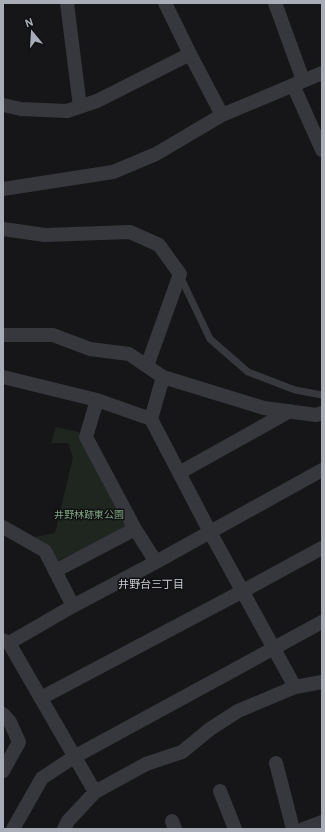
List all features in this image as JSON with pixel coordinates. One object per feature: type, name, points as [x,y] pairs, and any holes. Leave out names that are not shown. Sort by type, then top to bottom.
[{"type":"street","points":[[67,3],[80,107]]},
{"type":"street","points":[[165,3],[222,116]]},
{"type":"street","points":[[275,3],[298,83],[322,150]]},
{"type":"street","points":[[3,105],[21,109],[67,111],[97,101],[190,54]]},
{"type":"street","points":[[4,189],[113,172],[156,154],[222,116],[322,73]]},
{"type":"street","points":[[3,229],[45,234],[130,232],[159,245],[180,274],[147,366]]},
{"type":"street","points":[[3,335],[53,335],[90,349],[129,354],[163,377],[264,408],[316,415],[322,413]]},
{"type":"street","points":[[3,377],[97,400],[151,419],[210,532],[296,687]]},
{"type":"street","points":[[151,419],[163,377]]},
{"type":"street","points":[[97,400],[86,437],[135,529],[156,562]]},
{"type":"street","points":[[179,473],[290,411]]},
{"type":"street","points":[[95,792],[41,698],[6,641],[156,562],[322,470]]},
{"type":"street","points":[[3,527],[44,551],[73,606]]},
{"type":"street","points":[[55,571],[135,529]]},
{"type":"street","points":[[41,698],[322,548]]},
{"type":"street","points":[[13,829],[42,778],[74,757],[322,622]]},
{"type":"street","points":[[64,829],[68,821],[95,792],[146,764],[182,752],[210,729],[238,712],[296,687],[322,682]]},
{"type":"street","points":[[3,714],[10,722],[19,742],[3,771]]},
{"type":"street","points":[[276,763],[293,829]]},
{"type":"street","points":[[220,791],[235,829]]},
{"type":"street","points":[[303,829],[322,822]]},
{"type":"lane","points":[[180,274],[210,339],[248,372],[295,390],[322,395]]},
{"type":"green space","name":"井野林跡東公園","points":[[56,427],[79,432],[128,527],[55,562],[14,541],[55,533],[73,457],[68,443],[51,443]]},
{"type":"district","name":"井野台三丁目","points":[[151,584]]}]
